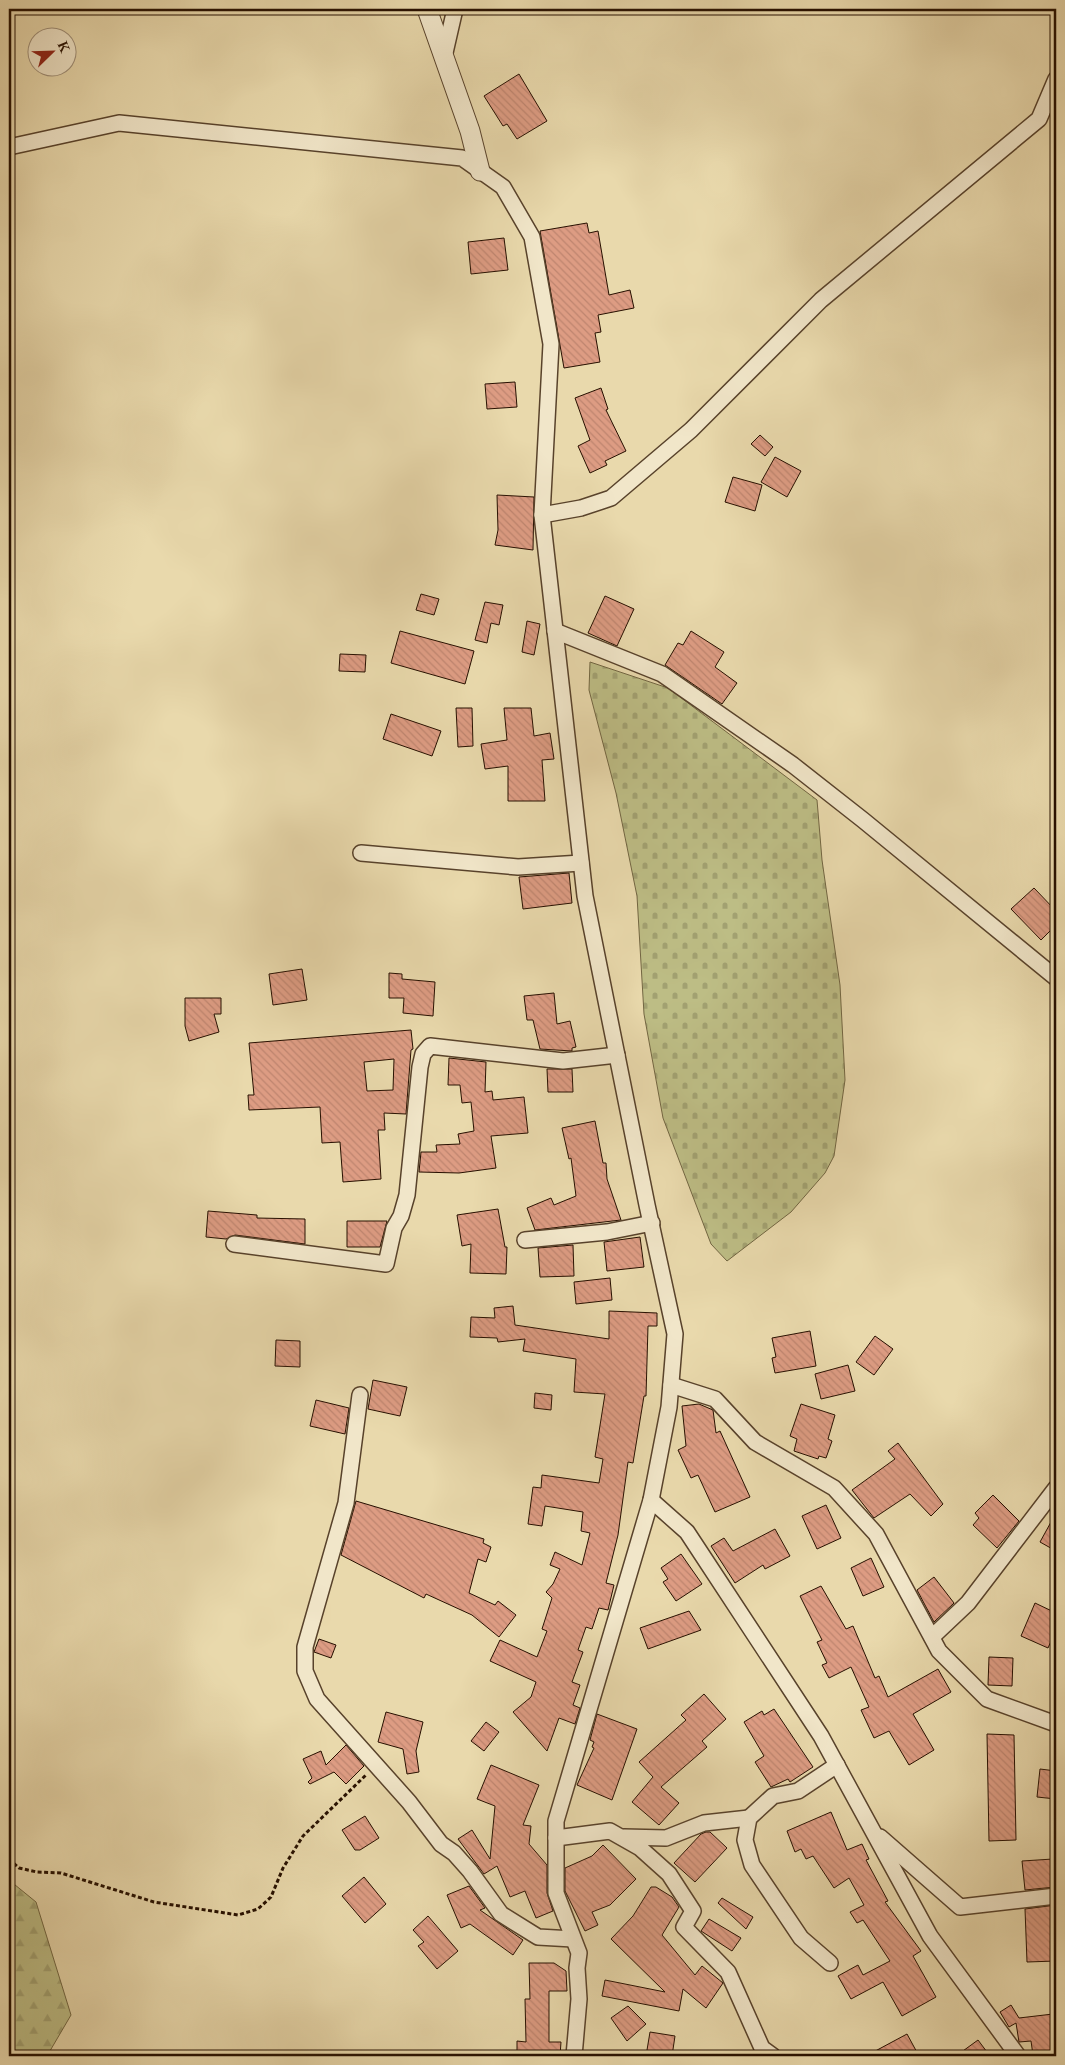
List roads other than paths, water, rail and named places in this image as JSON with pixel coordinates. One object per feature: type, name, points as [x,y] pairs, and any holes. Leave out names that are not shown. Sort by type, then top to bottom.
[{"type":"street","points":[[427,9],[470,131],[480,171]]},
{"type":"street","points":[[444,57],[455,9]]},
{"type":"street","points":[[542,516],[581,508],[611,498],[626,486],[691,430],[821,300],[1039,119],[1056,79]]},
{"type":"street","points":[[9,147],[119,123],[462,158],[503,187],[532,237],[550,344],[542,516],[585,896],[646,1205],[652,1223],[675,1334],[669,1407],[652,1500],[556,1821],[556,1893],[579,1953],[577,1968],[579,1999],[574,2056]]},
{"type":"street","points":[[555,631],[662,674],[793,765],[1056,978]]},
{"type":"street","points":[[362,854],[518,867],[582,863]]},
{"type":"street","points":[[234,1244],[386,1264],[394,1228],[401,1216],[407,1194],[422,1054],[430,1046],[564,1061],[617,1055]]},
{"type":"street","points":[[525,1240],[607,1232],[652,1223]]},
{"type":"street","points":[[671,1385],[715,1399],[755,1442],[834,1488],[876,1534],[939,1651],[987,1698],[1056,1724]]},
{"type":"street","points":[[360,1395],[346,1503],[304,1647],[305,1671],[317,1699],[409,1802],[441,1844],[454,1853],[470,1870],[501,1914],[538,1937],[573,1939]]},
{"type":"street","points":[[932,1637],[968,1602],[1056,1488]]},
{"type":"street","points":[[652,1500],[688,1532],[821,1736],[930,1936],[1018,2056]]},
{"type":"street","points":[[830,1963],[801,1938],[752,1865],[745,1840],[749,1818],[772,1796],[798,1791],[837,1765]]},
{"type":"street","points":[[620,1837],[666,1838],[704,1823],[749,1818]]},
{"type":"street","points":[[556,1838],[610,1831],[640,1848],[669,1874],[693,1911],[684,1927],[728,1972],[762,2048],[772,2056]]},
{"type":"street","points":[[873,1832],[960,1907],[1056,1896]]}]
